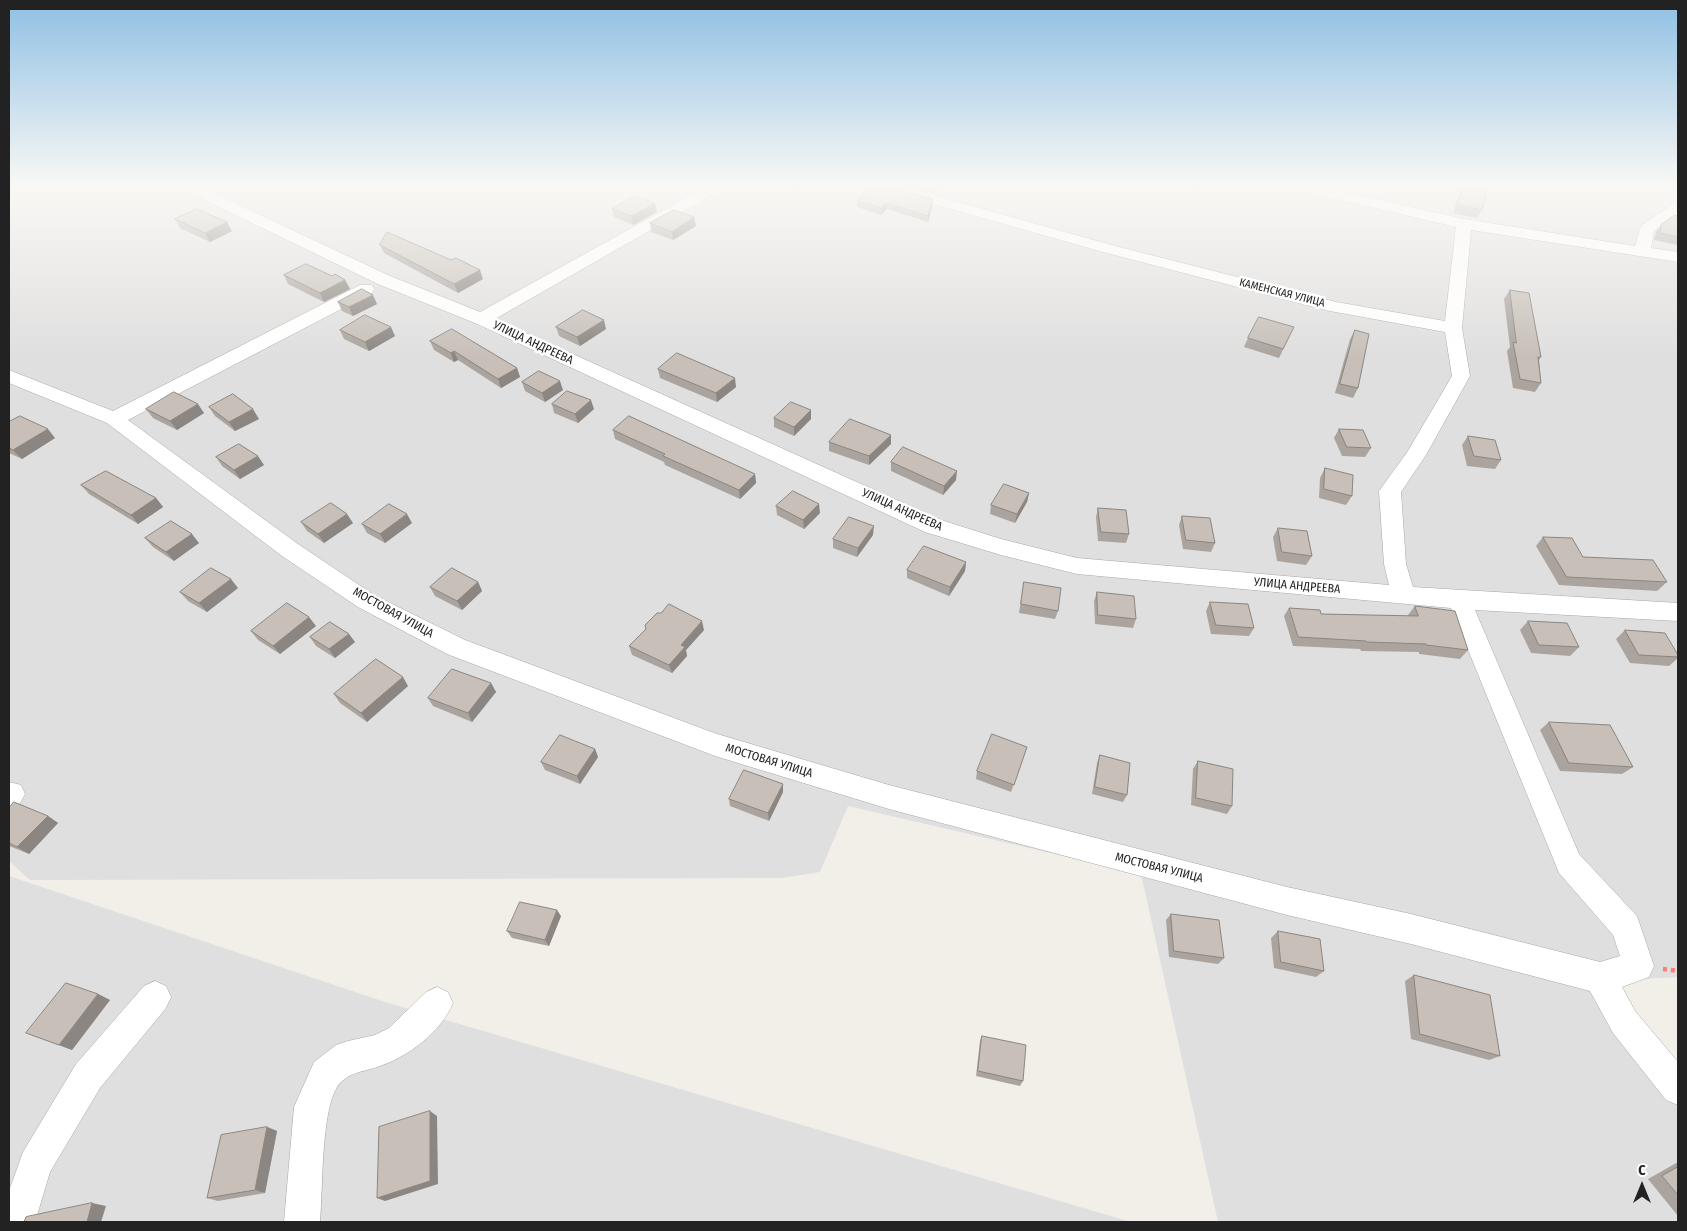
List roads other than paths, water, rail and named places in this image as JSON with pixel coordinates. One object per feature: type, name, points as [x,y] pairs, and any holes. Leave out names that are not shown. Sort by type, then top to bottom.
[{"type":"street","name":"УЛИЦА АНДРЕЕВА","points":[[305,242],[384,280],[481,319],[934,526],[1001,547],[1077,566],[1459,600],[1678,612]]},
{"type":"street","points":[[481,319],[617,242]]},
{"type":"street","name":"КАМЕНСКАЯ УЛИЦА","points":[[1086,242],[1336,307],[1454,328]]},
{"type":"street","points":[[1403,594],[1395,564],[1390,491],[1416,455],[1461,376],[1454,328],[1462,242]]},
{"type":"street","points":[[1586,242],[1678,257]]},
{"type":"street","points":[[1642,251],[1644,242]]},
{"type":"street","points":[[114,419],[384,280]]},
{"type":"street","name":"МОСТОВАЯ УЛИЦА","points":[[9,376],[114,419],[290,550],[366,601],[456,647],[715,745],[889,797],[1287,901],[1411,929],[1600,978]]},
{"type":"street","points":[[1459,600],[1569,863],[1626,927],[1638,966],[1600,978],[1624,1022],[1678,1088]]},
{"type":"street","points":[[17,1222],[35,1164],[88,1076],[155,997]]},
{"type":"street","points":[[302,1222],[311,1107],[326,1074],[348,1057],[377,1051],[401,1040],[437,1003]]}]
